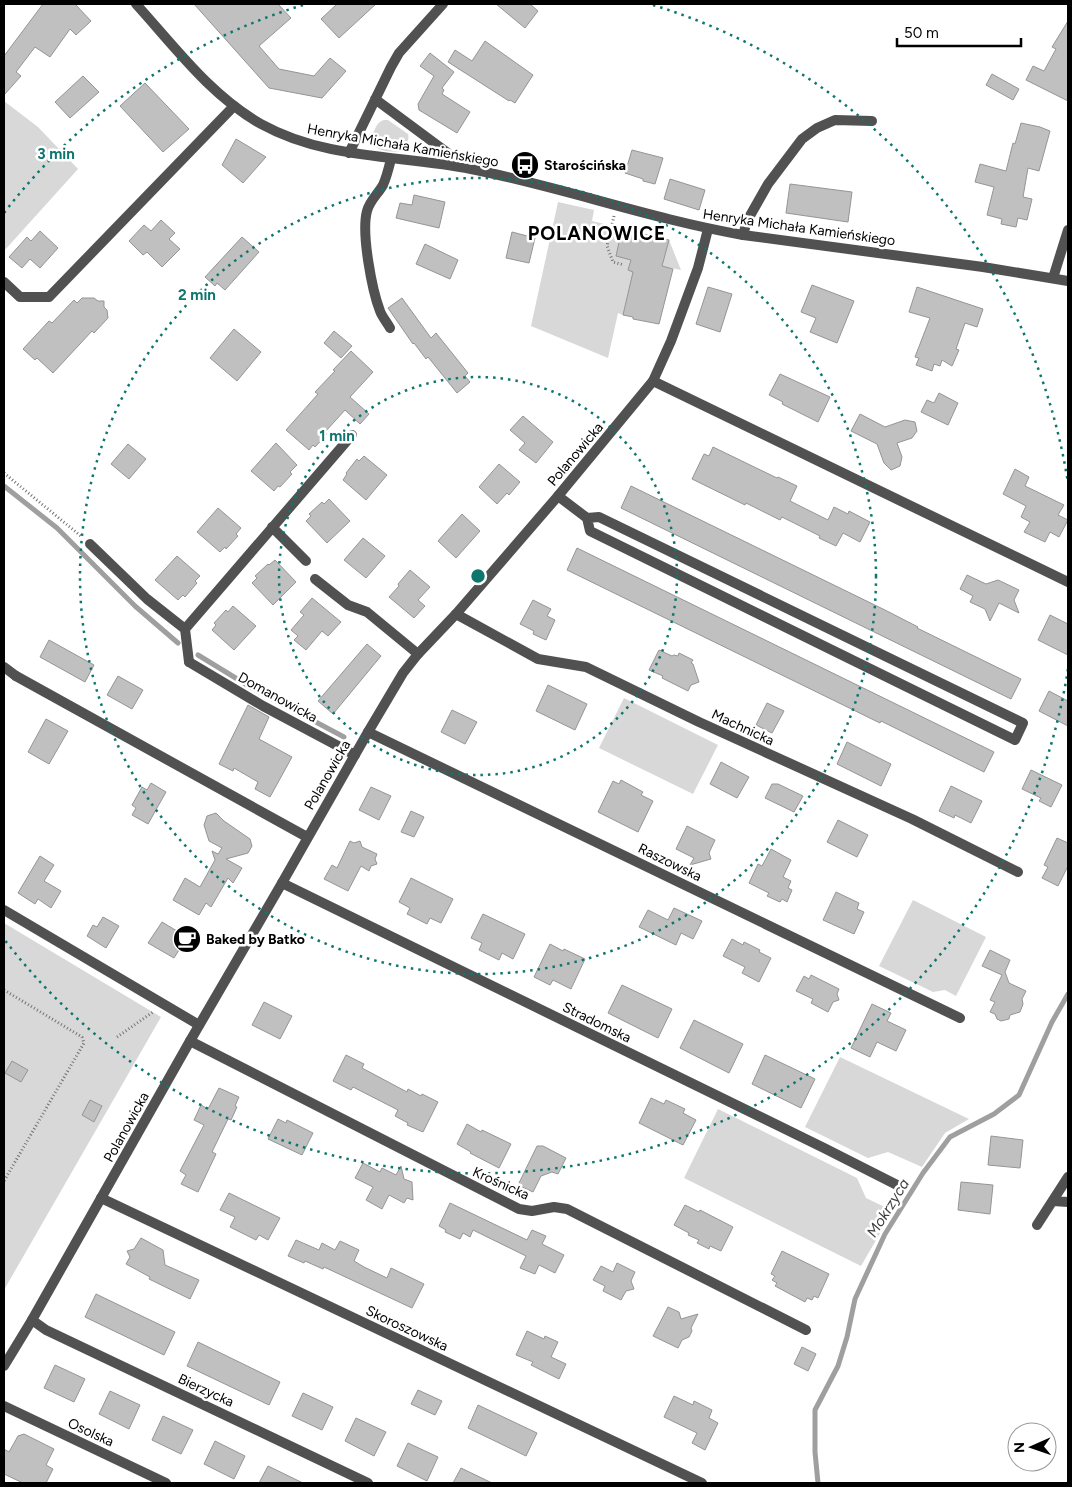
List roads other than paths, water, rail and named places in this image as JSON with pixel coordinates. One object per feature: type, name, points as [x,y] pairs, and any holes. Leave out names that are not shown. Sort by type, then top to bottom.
[{"type":"street","name":"Henryka Michała Kamieńskiego","points":[[136,4],[206,83],[234,106],[262,124],[304,143],[349,153],[469,168],[708,229],[983,267],[1068,281]]},
{"type":"street","points":[[349,153],[399,53],[443,4]]},
{"type":"street","points":[[375,99],[469,168]]},
{"type":"street","points":[[4,282],[20,297],[48,297],[234,106]]},
{"type":"street","points":[[743,235],[747,221],[768,184],[802,139],[816,128],[835,120],[872,122]]},
{"type":"street","points":[[390,328],[380,313],[374,292],[365,230],[367,212],[372,199],[382,187],[387,176],[391,159]]},
{"type":"street","name":"Polanowicka","points":[[4,1366],[403,673],[558,496],[654,381],[698,268],[708,229]]},
{"type":"street","points":[[1053,278],[1068,230]]},
{"type":"street","points":[[654,381],[1068,582]]},
{"type":"street","points":[[90,544],[147,599],[185,629],[352,435]]},
{"type":"street","points":[[558,496],[587,518],[590,530],[1015,740],[1023,723],[599,517],[587,518]]},
{"type":"street","points":[[272,527],[306,561]]},
{"type":"street","points":[[315,579],[348,606],[367,612],[418,654]]},
{"type":"street","name":"Machnicka","points":[[456,614],[538,659],[586,667],[733,738],[912,820],[1018,872]]},
{"type":"street","name":"Domanowicka","points":[[185,629],[189,662],[263,706],[355,755]]},
{"type":"street","points":[[4,668],[308,836]]},
{"type":"street","name":"Raszowska","points":[[368,732],[960,1018]]},
{"type":"street","name":"Stradomska","points":[[282,883],[899,1186]]},
{"type":"street","points":[[4,910],[199,1025]]},
{"type":"street","name":"Krośnicka","points":[[190,1041],[519,1209],[532,1211],[554,1207],[567,1209],[806,1330]]},
{"type":"street","points":[[1037,1225],[1068,1177]]},
{"type":"street","name":"Skoroszowska","points":[[101,1198],[702,1483]]},
{"type":"street","points":[[1053,1201],[1068,1202]]},
{"type":"street","name":"Bierzycka","points":[[32,1320],[46,1330],[368,1483]]},
{"type":"street","name":"Osolska","points":[[4,1406],[166,1483]]},
{"type":"waterway","points":[[4,486],[57,528],[135,606],[178,643]]},
{"type":"waterway","points":[[198,655],[252,688],[344,737]]},
{"type":"waterway","name":"Mokrzyca","points":[[818,1483],[815,1452],[815,1410],[838,1366],[847,1337],[855,1299],[885,1234],[923,1173],[950,1137],[994,1114],[1019,1095],[1052,1022],[1068,994]]},
{"type":"place","name":"Starościńska","points":[[525,165]]},
{"type":"place","name":"Baked by Batko","points":[[187,939]]},
{"type":"district","name":"POLANOWICE","points":[[597,233]]}]
